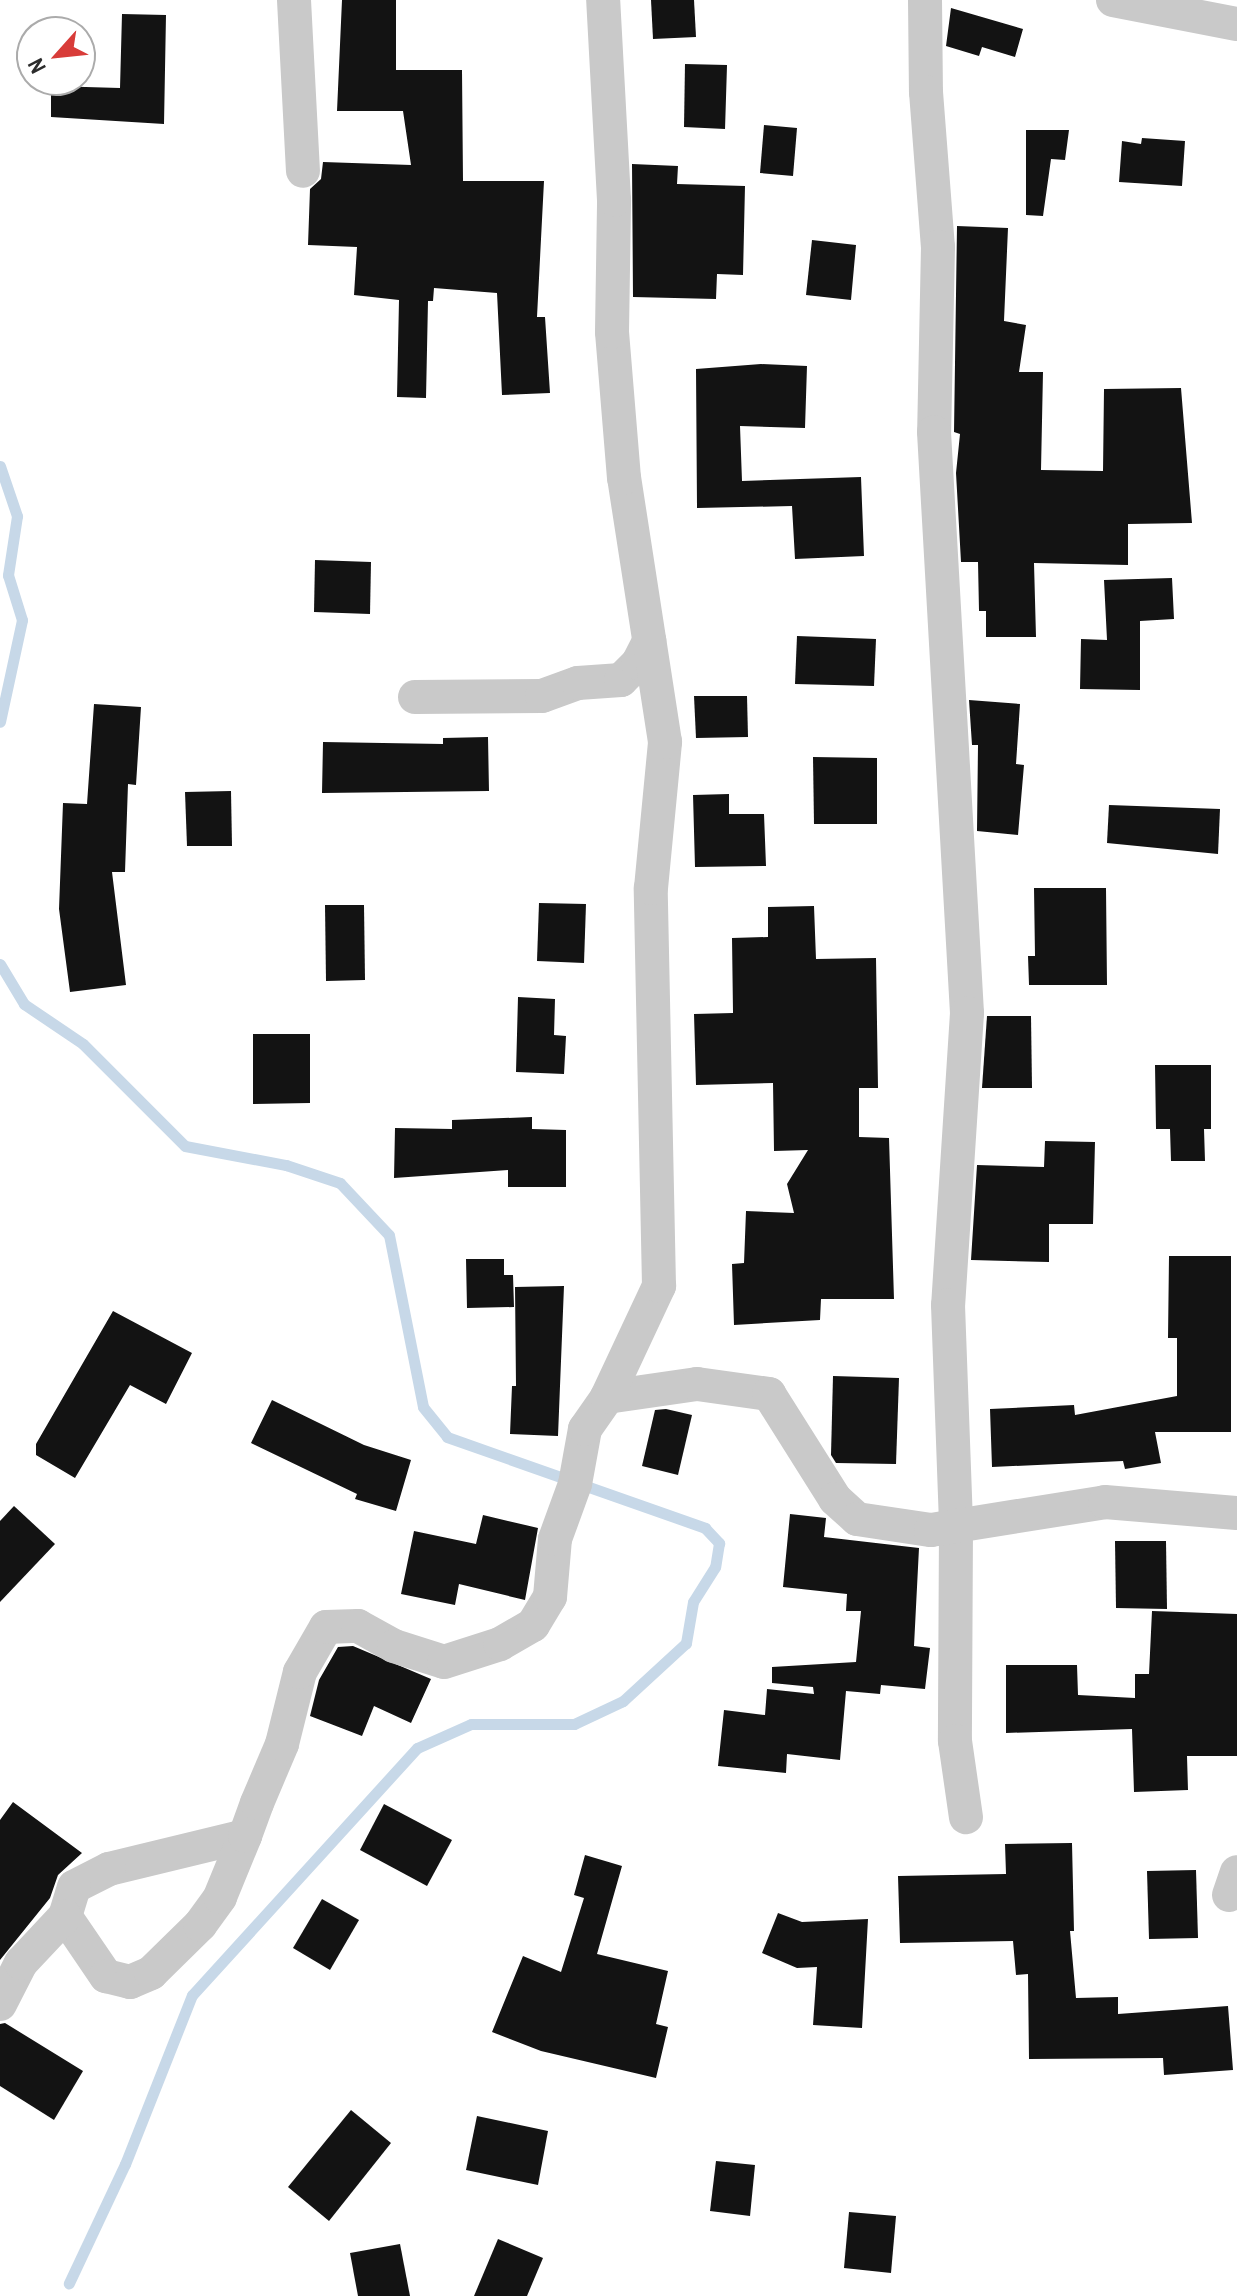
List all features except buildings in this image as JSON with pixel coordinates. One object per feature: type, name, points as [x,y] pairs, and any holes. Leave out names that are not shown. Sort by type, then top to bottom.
[{"type":"street","points":[[294,0],[303,171]]},
{"type":"street","points":[[65,1916],[106,1976],[130,1982],[151,1973],[200,1925],[220,1897],[282,1744],[300,1672],[326,1627],[358,1626],[394,1646],[444,1662],[500,1644],[533,1625],[550,1597],[555,1539],[572,1490],[585,1429],[607,1397],[659,1286],[651,888],[665,742],[624,478],[612,332],[614,200],[603,0]]},
{"type":"street","points":[[925,0],[926,92],[938,247],[934,432],[967,1013],[948,1305],[956,1527],[955,1741],[966,1817]]},
{"type":"street","points":[[1113,0],[1237,24]]},
{"type":"street","points":[[415,697],[542,696],[578,683],[621,680],[638,663],[649,641]]},
{"type":"street","points":[[607,1397],[697,1384],[769,1394],[835,1499],[857,1519],[931,1530],[1105,1502],[1237,1513]]},
{"type":"street","points":[[0,2004],[21,1963],[65,1916],[74,1887],[109,1869],[245,1836]]},
{"type":"waterway","points":[[0,466],[17,516],[8,575],[22,620],[0,722]]},
{"type":"waterway","points":[[0,964],[24,1004],[83,1044],[185,1146],[286,1165],[340,1183],[389,1235],[423,1407],[447,1437],[705,1528],[719,1543],[715,1567],[693,1602],[686,1643],[623,1701],[574,1724],[471,1724],[417,1748],[192,1995],[125,2164],[69,2283]]}]
